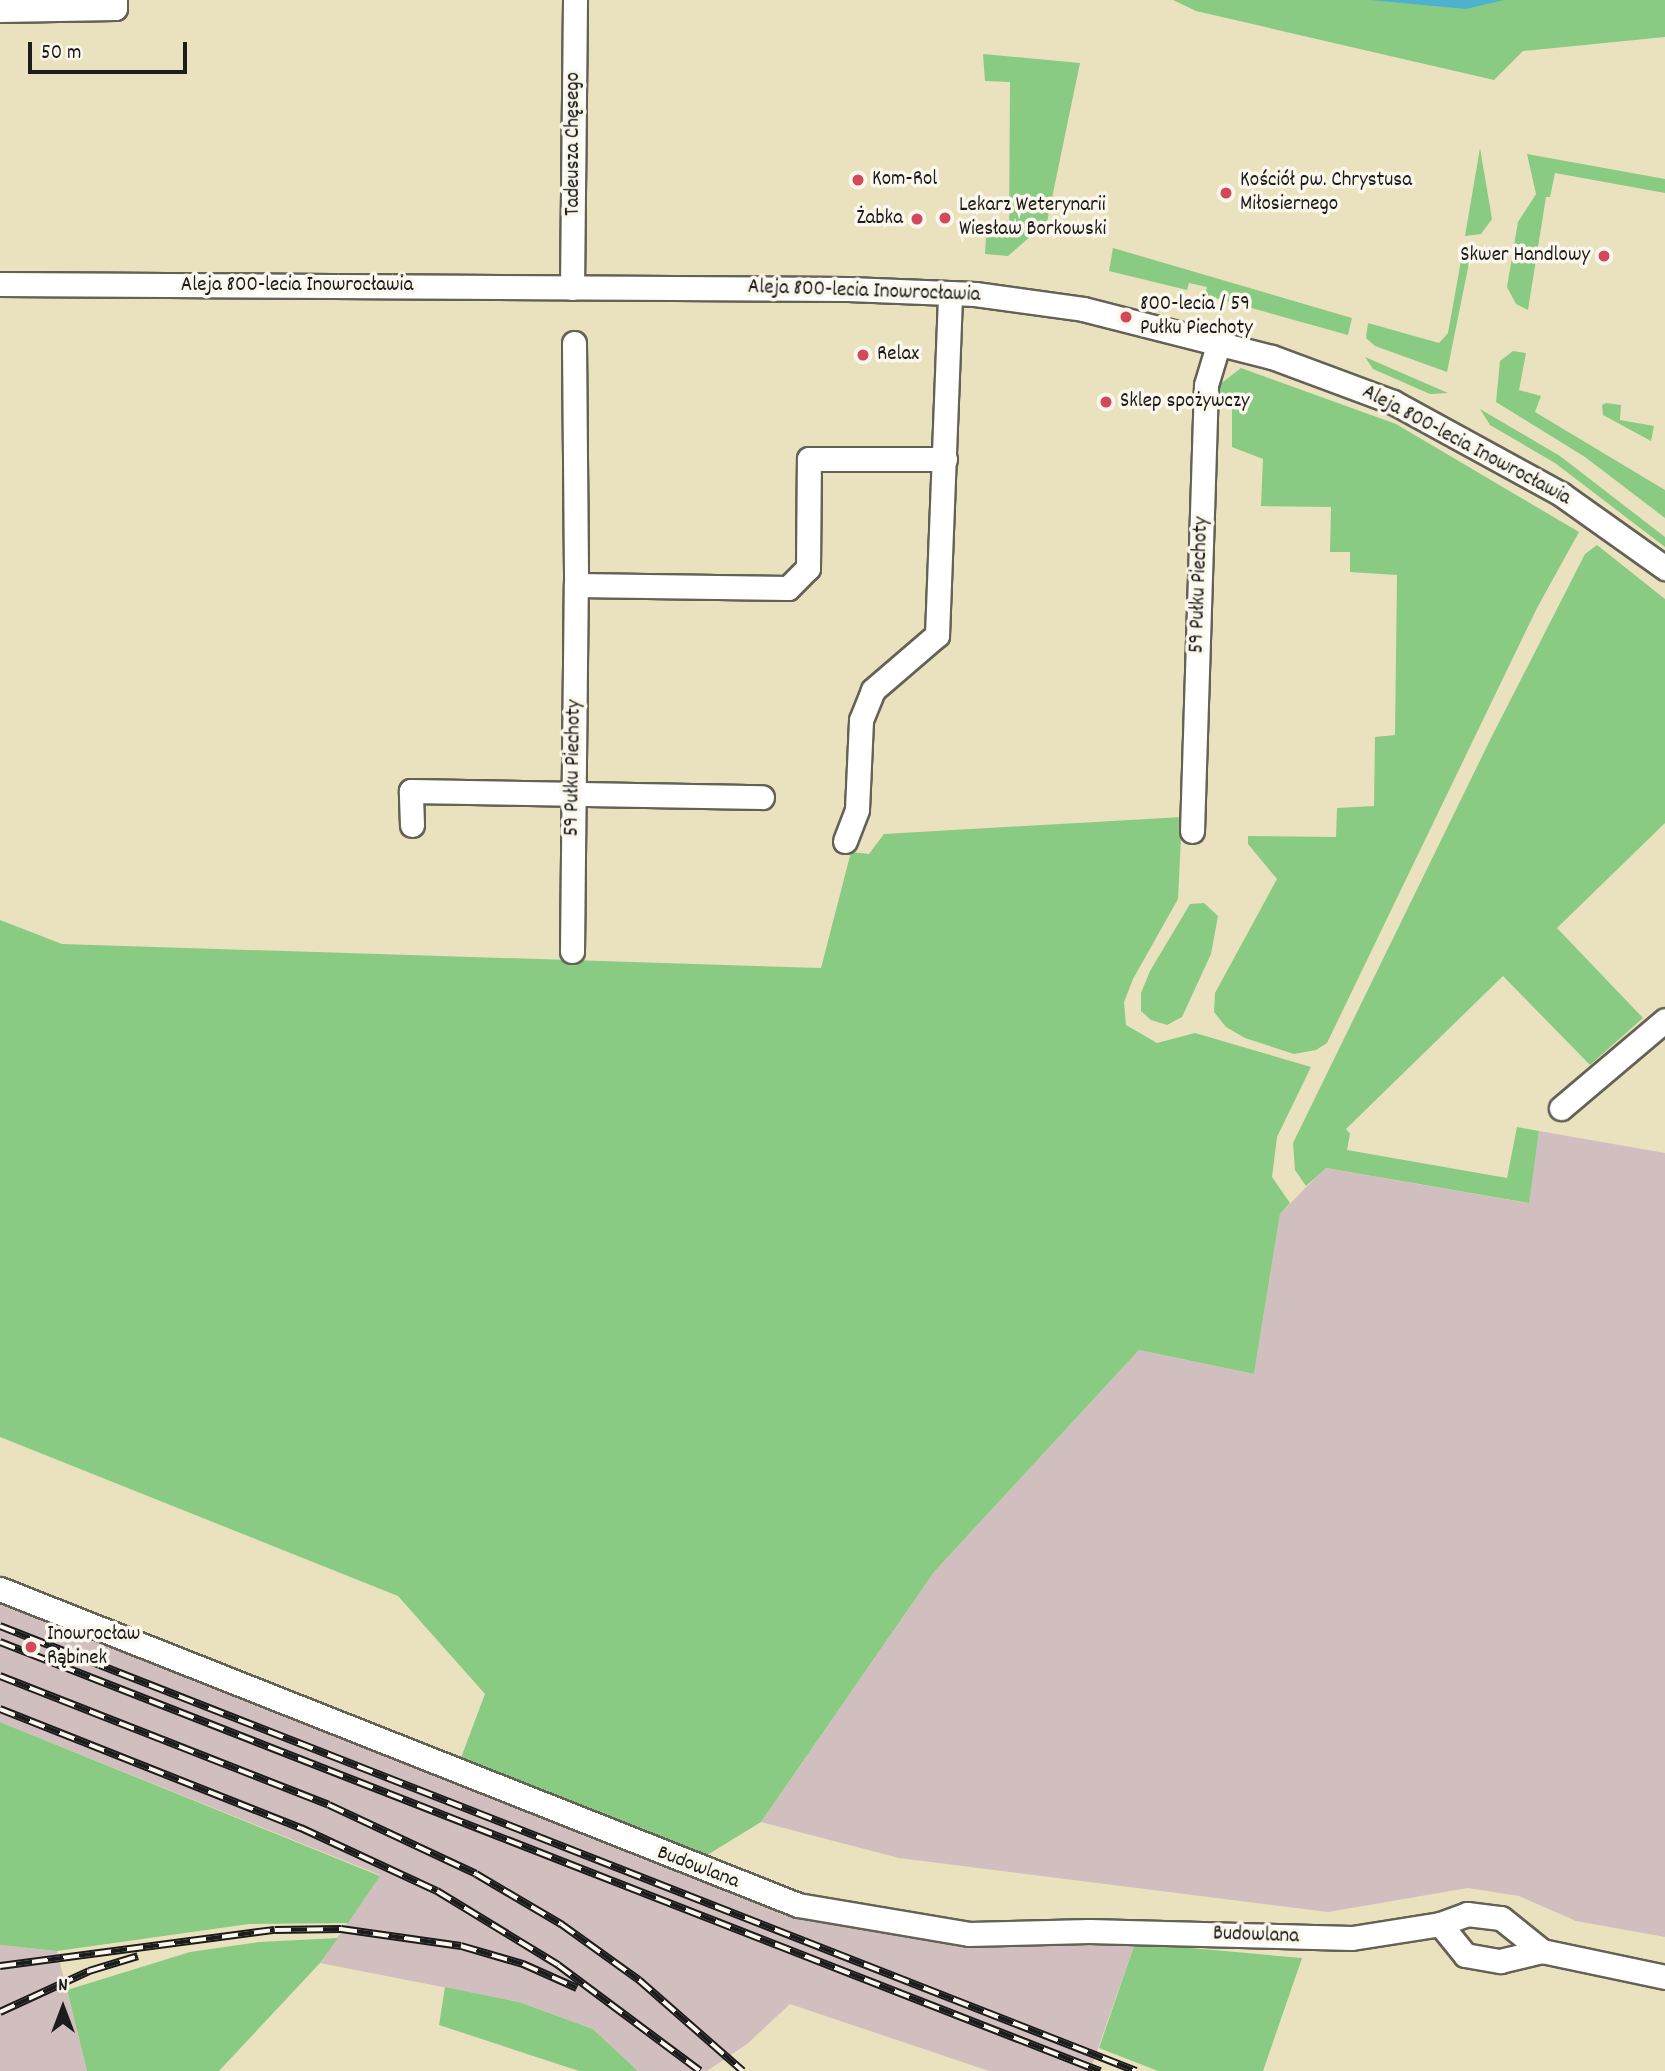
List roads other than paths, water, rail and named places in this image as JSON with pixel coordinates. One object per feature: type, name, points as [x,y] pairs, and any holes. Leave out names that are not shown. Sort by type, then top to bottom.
[{"type":"street","name":"Tadeusza Chęsego","points":[[572,288],[575,0]]},
{"type":"street","points":[[0,10],[115,4]]},
{"type":"street","name":"Aleja 800-lecia Inowrocławia","points":[[0,284],[950,293],[1083,309],[1219,342],[1394,402],[1561,494],[1665,568]]},
{"type":"street","points":[[845,841],[857,809],[861,720],[873,690],[937,635],[950,293]]},
{"type":"street","name":"59 Pułku Piechoty","points":[[1192,831],[1206,385],[1219,342]]},
{"type":"street","name":"59 Pułku Piechoty","points":[[572,951],[576,585],[574,344]]},
{"type":"street","points":[[576,585],[788,587],[808,568],[809,459],[945,459]]},
{"type":"street","points":[[412,825],[411,791],[762,797]]},
{"type":"street","points":[[1561,1108],[1665,1020]]},
{"type":"street","name":"Budowlana","points":[[0,1589],[798,1905],[969,1934],[1089,1931],[1352,1938],[1440,1924],[1467,1914],[1501,1918],[1542,1951]]},
{"type":"street","name":"Budowlana","points":[[1440,1924],[1465,1955],[1500,1961],[1542,1951],[1665,1977]]},
{"type":"water","points":[[1370,0],[1504,0],[1466,9]]},
{"type":"railway","points":[[0,1626],[1136,2071]]},
{"type":"railway","points":[[0,1642],[1100,2071]]},
{"type":"railway","points":[[0,1676],[329,1805],[476,1874],[561,1924],[639,1980],[743,2071]]},
{"type":"railway","points":[[0,1709],[301,1828],[437,1891],[558,1965],[700,2071]]},
{"type":"railway","points":[[0,1966],[275,1930],[341,1929],[461,1946],[523,1964],[577,1988]]},
{"type":"railway","points":[[0,2012],[89,1971],[138,1956]]},
{"type":"place","name":"Kom-Rol","points":[[858,180]]},
{"type":"place","name":"Kościół pw. Chrystusa Miłosiernego","points":[[1226,193]]},
{"type":"place","name":"Lekarz Weterynarii Wiesław Borkowski","points":[[945,218]]},
{"type":"place","name":"Żabka","points":[[917,219]]},
{"type":"place","name":"Skwer Handlowy","points":[[1604,256]]},
{"type":"place","name":"800-lecia / 59 Pułku Piechoty","points":[[1126,317]]},
{"type":"place","name":"Relax","points":[[863,355]]},
{"type":"place","name":"Sklep spożywczy","points":[[1106,402]]},
{"type":"place","name":"Inowrocław Rąbinek","points":[[31,1647]]}]
